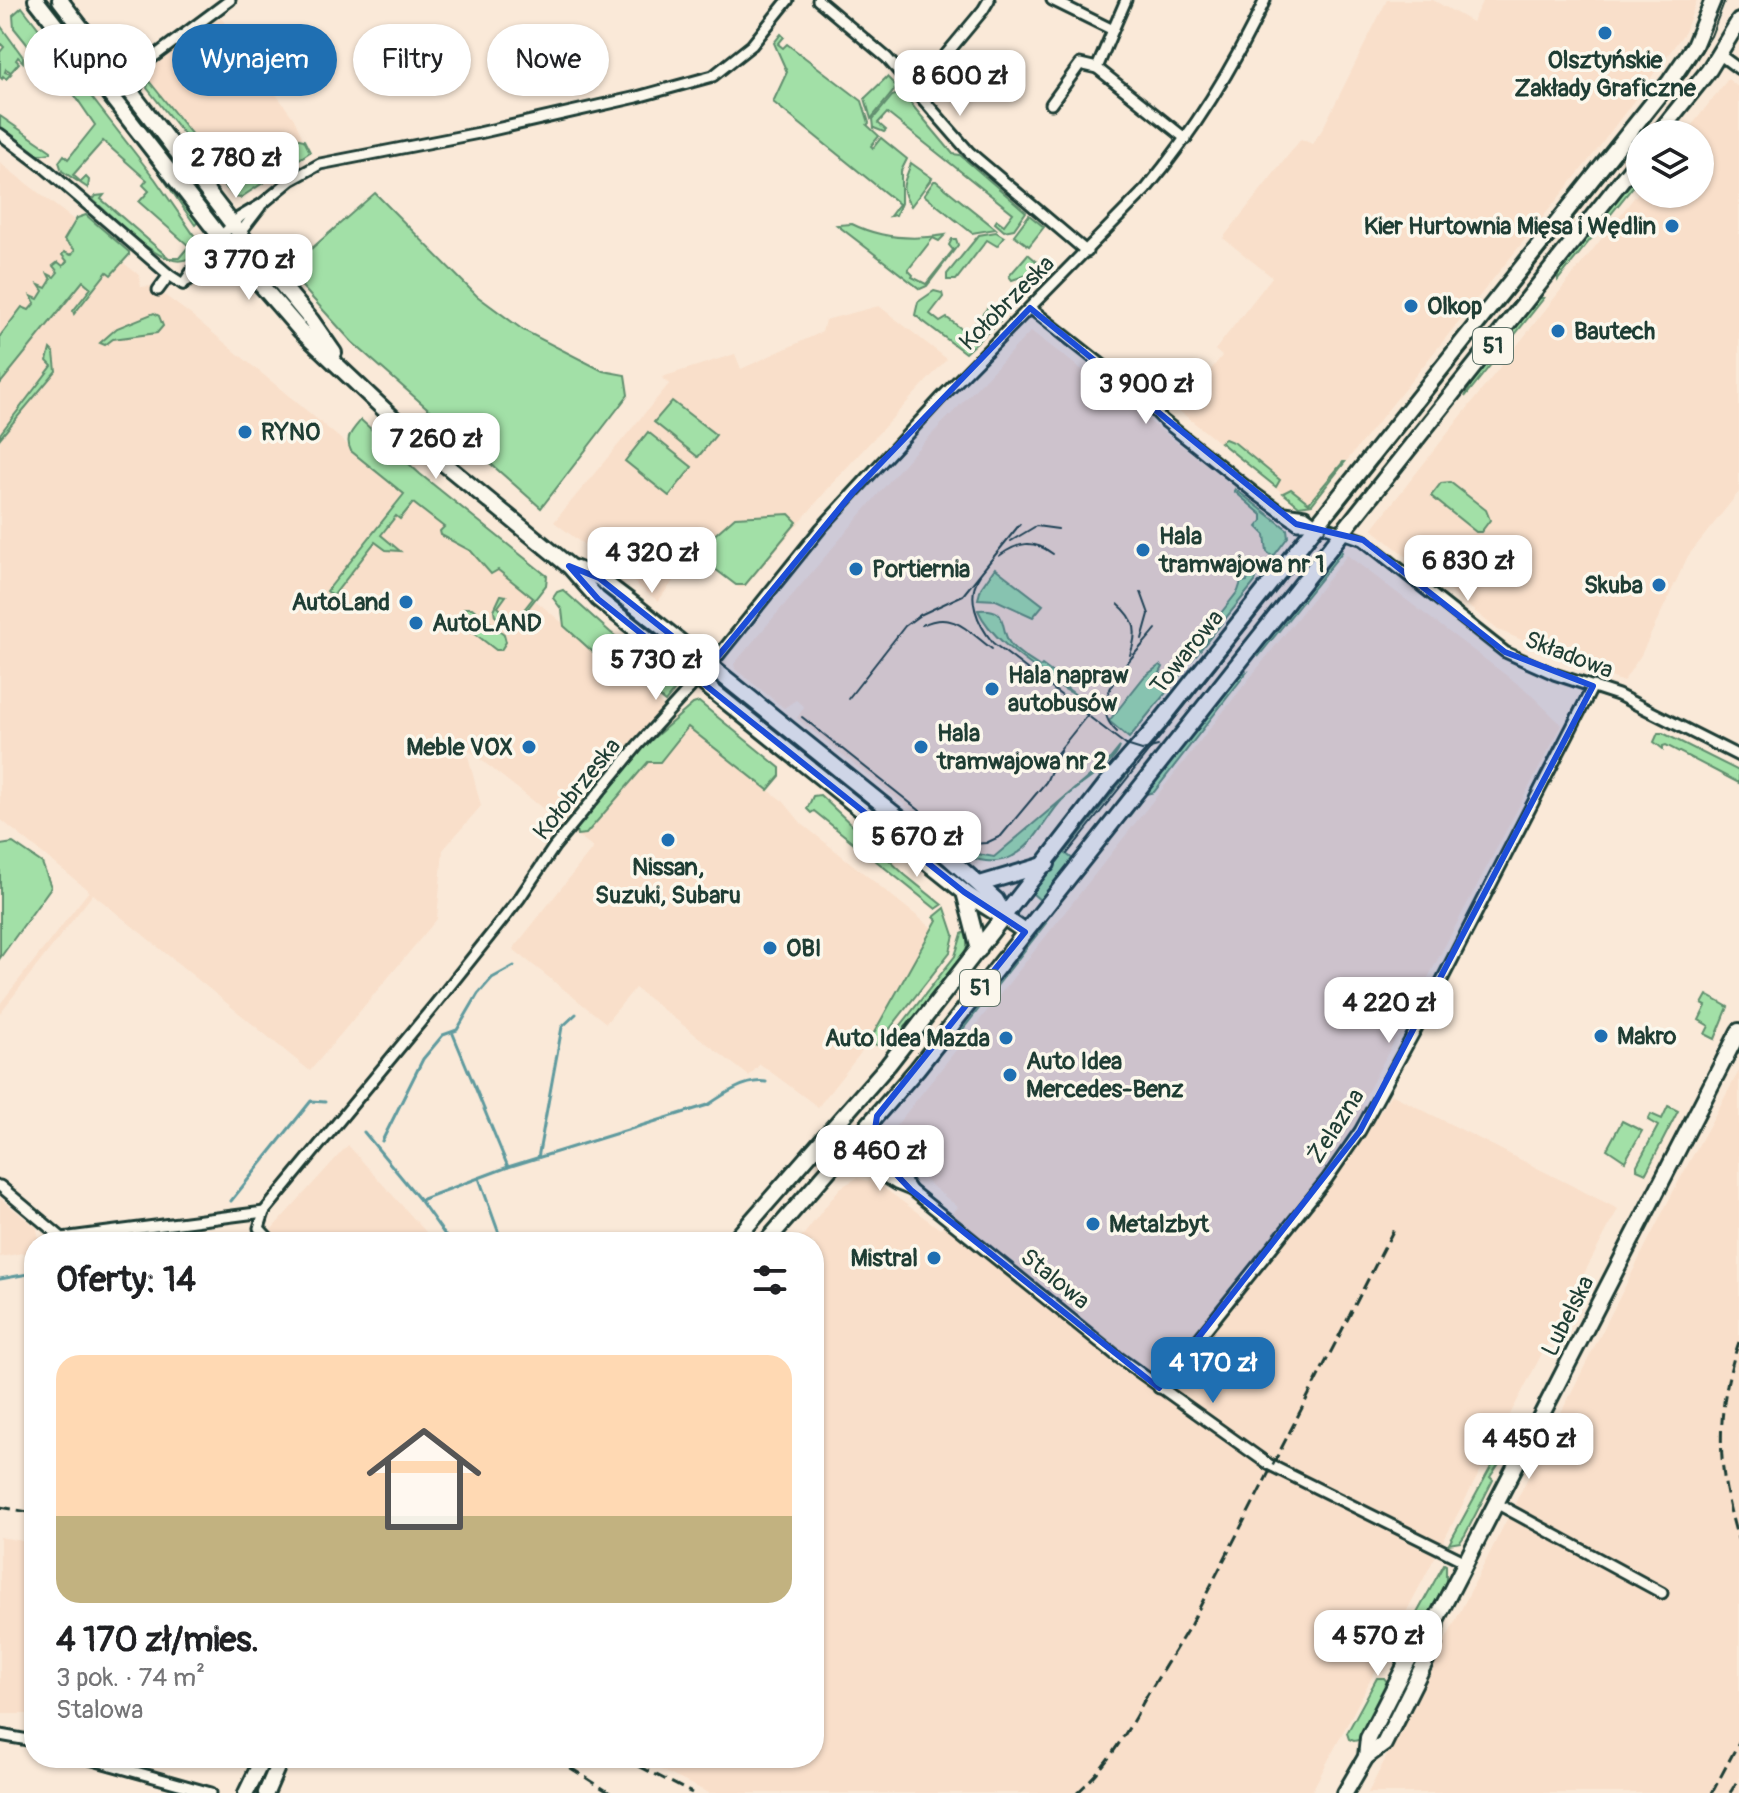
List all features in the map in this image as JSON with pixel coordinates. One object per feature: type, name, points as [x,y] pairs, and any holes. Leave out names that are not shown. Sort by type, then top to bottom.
[{"type":"main road","points":[[36,0],[225,242],[300,330],[426,449],[569,566],[598,599],[698,680],[964,892],[1025,932]]},
{"type":"main road","points":[[60,0],[79,24]]},
{"type":"main road","name":"Towarowa","points":[[742,1232],[888,1065],[1006,917],[1107,783],[1160,722],[1670,81],[1694,46],[1713,0]]},
{"type":"main road","points":[[1669,120],[1720,55],[1739,21]]},
{"type":"main road","points":[[134,96],[311,320],[350,376]]},
{"type":"main road","name":"Towarowa","points":[[775,1232],[877,1116],[1626,175]]},
{"type":"main road","points":[[569,566],[599,578],[710,666],[980,884],[996,900],[1006,917]]},
{"type":"main road","points":[[980,884],[1047,864]]},
{"type":"main road","points":[[964,892],[979,950]]},
{"type":"main road","name":"Lubelska","points":[[1345,1793],[1366,1757],[1368,1738],[1405,1666],[1420,1639],[1436,1620],[1739,1031]]},
{"type":"main road","points":[[246,1793],[258,1768]]},
{"type":"main road","points":[[266,1793],[277,1768]]},
{"type":"street","points":[[156,55],[230,0]]},
{"type":"street","points":[[183,284],[203,255],[225,242],[245,213],[262,204],[291,180],[320,164],[479,133],[637,97],[713,76],[752,45],[788,0]]},
{"type":"street","points":[[818,0],[887,58],[969,152],[1087,252]]},
{"type":"street","points":[[913,89],[938,64],[989,0]]},
{"type":"street","points":[[1052,0],[1113,30]]},
{"type":"street","points":[[1097,68],[1126,0]]},
{"type":"street","name":"Kołobrzeska","points":[[264,1212],[443,995],[519,899],[554,847],[638,745],[710,666],[807,544],[940,399],[1146,189],[1186,139],[1220,87],[1265,0]]},
{"type":"street","points":[[1720,55],[1739,69]]},
{"type":"street","points":[[1051,104],[1080,64],[1097,68],[1186,139]]},
{"type":"street","points":[[0,134],[183,284]]},
{"type":"street","points":[[183,284],[217,263],[225,242]]},
{"type":"street","points":[[158,290],[169,275]]},
{"type":"street","name":"Składowa","points":[[1030,308],[1139,394],[1163,420],[1256,494],[1284,512],[1305,515],[1317,524],[1363,540],[1505,652],[1656,713],[1739,756]]},
{"type":"street","name":"Żelazna","points":[[1159,1388],[1327,1179],[1360,1131],[1426,1011],[1593,686]]},
{"type":"street","points":[[872,1149],[871,1137],[877,1116]]},
{"type":"street","name":"Stalowa","points":[[835,1126],[853,1142],[872,1149],[902,1176],[911,1190]]},
{"type":"street","name":"Stalowa","points":[[853,1142],[855,1155],[862,1163],[911,1190],[1159,1388],[1272,1466],[1466,1562]]},
{"type":"street","points":[[828,1171],[844,1164],[862,1163]]},
{"type":"street","points":[[0,1186],[55,1232]]},
{"type":"street","points":[[109,1232],[264,1212],[259,1228],[263,1232]]},
{"type":"street","points":[[1496,1503],[1662,1593]]},
{"type":"street","points":[[0,1735],[24,1739]]},
{"type":"street","points":[[118,1768],[211,1793]]},
{"type":"street","points":[[147,1777],[188,1793]]},
{"type":"highlighted area","points":[[1030,308],[1296,524],[1363,540],[1505,652],[1593,686],[1360,1131],[1159,1388],[911,1190],[872,1149],[877,1116],[1025,932],[964,892],[598,599],[569,566],[599,578],[710,666],[853,492]]},
{"type":"shaded area","points":[[1387,0],[1433,0],[1472,22],[1483,0],[1697,0],[1685,32],[1597,150],[1312,504],[1299,506],[1178,410],[1222,356],[1215,350],[1272,277],[1223,238],[1301,139],[1312,144],[1322,130]]},
{"type":"shaded area","points":[[221,18],[225,24],[212,24]]},
{"type":"shaded area","points":[[172,50],[172,96],[277,96],[294,119],[302,137],[232,189],[156,92],[156,61]]},
{"type":"shaded area","points":[[1728,79],[1739,88],[1739,492],[1688,556],[1641,655],[1623,682],[1498,630],[1372,529],[1626,208],[1714,208],[1714,120],[1696,120]]},
{"type":"shaded area","points":[[0,163],[113,250],[139,275],[141,287],[152,286],[190,314],[688,727],[784,802],[802,824],[932,928],[871,1040],[818,1107],[760,1064],[749,1076],[635,988],[606,1023],[513,949],[593,848],[466,748],[481,806],[443,850],[437,919],[310,1071],[93,894],[0,1013],[0,1004],[89,891],[0,819]]},
{"type":"shaded area","points":[[879,306],[947,359],[838,477],[744,588],[739,588],[694,554],[658,601],[554,522],[669,384],[662,377],[735,354],[741,369],[822,332],[825,320]]},
{"type":"shaded area","points":[[1031,331],[1199,459],[1287,529],[1288,534],[1111,758],[994,858],[961,850],[797,718],[804,707],[796,700],[784,708],[735,669],[734,664],[908,459]]},
{"type":"shaded area","points":[[1347,555],[1527,691],[1562,725],[1361,1104],[1378,1115],[1391,1094],[1618,1209],[1311,1793],[709,1793],[657,1768],[824,1768],[824,1232],[806,1232],[840,1188],[857,1178],[877,1183],[940,1229],[958,1207],[881,1145]]},
{"type":"shaded area","points":[[1739,1071],[1739,1793],[1368,1793],[1674,1190]]},
{"type":"shaded area","points":[[348,1145],[426,1232],[269,1232]]},
{"type":"shaded area","points":[[0,1198],[37,1228],[38,1232],[24,1232],[24,1253],[0,1257]]},
{"type":"shaded area","points":[[0,1537],[24,1541],[24,1714],[0,1714]]},
{"type":"green space","points":[[29,6],[46,24],[43,24]]},
{"type":"green space","points":[[22,7],[35,24],[24,24],[24,40],[14,28],[13,15]]},
{"type":"green space","points":[[0,25],[23,57],[23,62],[18,57],[16,60],[19,63],[11,72],[6,69],[5,72],[11,74],[6,79],[0,77],[0,52],[4,47],[0,43]]},
{"type":"green space","points":[[781,34],[784,37],[778,44],[783,48],[787,44],[862,101],[867,125],[879,136],[871,146],[873,148],[881,138],[907,159],[901,171],[901,203],[896,215],[890,216],[899,204],[773,102],[787,72],[774,43]]},
{"type":"green space","points":[[887,77],[897,87],[871,119],[865,98]]},
{"type":"green space","points":[[156,90],[229,181],[242,183],[259,170],[257,166],[268,164],[281,154],[281,148],[295,138],[304,140],[310,152],[240,198],[235,197],[215,176],[209,161],[153,96],[156,96]]},
{"type":"green space","points":[[902,93],[953,154],[960,155],[1026,212],[1014,229],[1004,231],[995,223],[997,220],[1004,225],[1013,213],[887,113],[878,123],[886,130],[874,128],[873,119],[892,96]]},
{"type":"green space","points":[[75,96],[91,96],[155,179],[200,244],[191,257],[178,261],[163,257],[131,235],[93,200],[96,196],[104,195],[101,199],[169,258],[179,258],[189,246],[139,202],[149,191],[143,185],[147,180],[103,141],[73,175],[81,182],[86,177],[89,180],[88,188],[62,171],[59,162],[64,155],[68,159],[95,125]]},
{"type":"green space","points":[[99,96],[199,221],[195,225],[158,171]]},
{"type":"green space","points":[[0,116],[51,153],[38,155],[0,126]]},
{"type":"green space","points":[[911,163],[932,178],[911,206],[904,188]]},
{"type":"green space","points":[[934,181],[996,229],[972,233],[924,195]]},
{"type":"green space","points":[[1626,185],[1626,195],[1558,280],[1558,273]]},
{"type":"green space","points":[[375,193],[477,296],[523,330],[603,371],[625,375],[628,395],[541,508],[352,342],[287,270]]},
{"type":"green space","points":[[86,215],[129,255],[111,275],[107,272],[74,314],[73,311],[91,288],[83,281],[0,384],[0,336],[22,307],[29,310],[35,303],[31,296],[38,299],[43,291],[39,285],[46,288],[51,280],[48,274],[54,277],[58,272],[53,266],[58,262],[63,266],[67,261],[62,255],[64,252],[71,255],[75,250],[64,240],[77,218]]},
{"type":"green space","points":[[1029,215],[1044,227],[1029,246],[1014,235]]},
{"type":"green space","points":[[852,224],[897,237],[945,235],[939,241],[933,238],[908,270],[912,277],[926,284],[953,250],[949,245],[952,239],[956,239],[958,245],[927,286],[920,289],[837,225]]},
{"type":"green space","points":[[996,232],[1004,237],[997,246],[987,240],[956,280],[947,280],[947,274],[979,235]]},
{"type":"green space","points":[[1028,254],[1042,266],[1042,270],[1012,280],[1009,276]]},
{"type":"green space","points":[[934,291],[942,293],[943,297],[930,314],[940,322],[947,318],[967,333],[990,305],[1001,320],[965,353],[915,315],[918,302]]},
{"type":"green space","points":[[1540,298],[1544,298],[1465,397],[1473,380]]},
{"type":"green space","points":[[154,313],[159,316],[163,326],[157,333],[113,339],[105,345],[100,343],[117,328]]},
{"type":"green space","points":[[50,349],[54,353],[56,371],[0,438],[52,366],[47,361]]},
{"type":"green space","points":[[672,401],[716,435],[698,457],[654,422]]},
{"type":"green space","points":[[361,420],[420,474],[547,576],[546,585],[518,621],[505,623],[495,616],[494,610],[501,595],[506,596],[498,607],[502,611],[500,614],[515,621],[533,598],[498,570],[491,574],[471,551],[441,535],[444,527],[413,503],[400,519],[396,516],[381,535],[400,551],[386,550],[375,542],[333,596],[327,591],[404,494],[351,451],[349,438]]},
{"type":"green space","points":[[648,432],[692,467],[669,496],[625,461]]},
{"type":"green space","points":[[1225,439],[1235,443],[1280,480],[1276,487],[1220,442]]},
{"type":"green space","points":[[1343,462],[1312,504],[1299,506],[1283,493],[1291,489],[1309,503]]},
{"type":"green space","points":[[1450,482],[1486,510],[1490,520],[1481,532],[1476,532],[1431,496],[1441,483]]},
{"type":"green space","points":[[1235,489],[1287,529],[1288,537],[1273,557],[1267,552],[1265,535],[1257,527],[1262,515]]},
{"type":"green space","points":[[789,514],[797,522],[745,585],[736,585],[694,553],[735,517]]},
{"type":"green space","points":[[1340,550],[1342,552],[1258,657],[1261,644]]},
{"type":"green space","points":[[995,568],[1043,605],[1033,617],[996,600],[978,599],[981,588]]},
{"type":"green space","points":[[1251,574],[1257,575],[1255,582],[1190,659],[1190,653],[1238,591],[1241,582],[1247,581]]},
{"type":"green space","points":[[563,590],[610,632],[676,683],[678,686],[665,702],[619,664],[613,670],[564,626],[562,610],[553,598]]},
{"type":"green space","points":[[464,608],[472,608],[504,634],[506,642],[501,650],[496,650],[465,626]]},
{"type":"green space","points":[[978,610],[999,614],[1006,636],[1015,649],[1066,683],[1064,686],[1076,695],[1004,644]]},
{"type":"green space","points":[[1160,665],[1163,667],[1160,673],[1168,680],[1179,667],[1182,673],[1129,738],[1109,721],[1144,677]]},
{"type":"green space","points":[[1247,672],[1154,792],[1146,794],[1128,818],[1137,801],[1237,675]]},
{"type":"green space","points":[[699,702],[780,768],[780,776],[768,790],[688,727],[660,762],[648,762],[586,834],[577,835],[576,829],[642,748]]},
{"type":"green space","points":[[1658,733],[1739,771],[1739,783],[1666,745],[1663,749],[1654,742]]},
{"type":"green space","points":[[1120,747],[1103,769],[1062,800],[1021,851],[1007,859],[986,861],[972,858],[961,851],[994,857]]},
{"type":"green space","points":[[1129,768],[1129,772],[1065,853],[1074,860],[1041,901],[1032,893]]},
{"type":"green space","points":[[820,795],[905,875],[942,905],[936,909],[814,811],[811,813],[807,809],[813,796]]},
{"type":"green space","points":[[13,843],[42,863],[51,887],[0,958],[0,845]]},
{"type":"green space","points":[[945,908],[954,935],[950,952],[877,1045],[874,1044],[871,1038],[937,920],[934,917]]},
{"type":"green space","points":[[1045,917],[1046,923],[949,1047],[950,1039]]},
{"type":"green space","points":[[967,931],[967,946],[961,963],[892,1042],[884,1047],[955,956],[962,934]]},
{"type":"green space","points":[[1707,995],[1728,1007],[1715,1039],[1705,1034],[1709,1026],[1699,1020],[1706,1006],[1702,1004]]},
{"type":"green space","points":[[1668,1106],[1678,1111],[1646,1173],[1637,1169],[1637,1165],[1658,1126],[1648,1120],[1651,1114],[1662,1119]]},
{"type":"green space","points":[[1622,1121],[1642,1131],[1625,1161],[1607,1149]]},
{"type":"green space","points":[[1497,1456],[1502,1459],[1490,1477],[1493,1480],[1465,1535],[1460,1542],[1449,1544]]},
{"type":"green space","points":[[1444,1564],[1446,1582],[1414,1641],[1399,1646]]},
{"type":"green space","points":[[1377,1678],[1384,1678],[1389,1684],[1363,1739],[1349,1739],[1347,1733]]},
{"type":"waterway","points":[[382,1141],[423,1059],[443,1035],[457,1030],[478,994],[492,978],[514,966]]},
{"type":"waterway","points":[[538,1158],[562,1027],[576,1014]]},
{"type":"waterway","points":[[453,1034],[508,1167]]},
{"type":"waterway","points":[[364,1132],[420,1200],[508,1167],[708,1105],[743,1085],[766,1082]]},
{"type":"waterway","points":[[231,1201],[311,1101],[325,1102]]},
{"type":"waterway","points":[[479,1178],[498,1232]]},
{"type":"waterway","points":[[420,1200],[443,1232]]},
{"type":"waterway","points":[[0,1279],[24,1275]]},
{"type":"tram line","points":[[1067,854],[1685,77],[1711,36],[1725,0]]},
{"type":"tram line","points":[[848,699],[905,626],[920,615],[963,595],[1020,524]]},
{"type":"tram line","points":[[1011,541],[1036,526],[1058,529]]},
{"type":"tram line","points":[[999,556],[1026,544],[1039,546],[1053,554]]},
{"type":"tram line","points":[[980,575],[974,592],[975,610],[993,643],[1126,745],[1142,750],[1158,746]]},
{"type":"tram line","points":[[1141,592],[1149,614],[1142,639]]},
{"type":"tram line","points":[[1118,604],[1134,627],[1130,655]]},
{"type":"tram line","points":[[922,625],[933,621],[951,621],[992,649]]},
{"type":"tram line","points":[[1117,732],[1108,720],[1105,707],[1108,693],[1125,665],[1156,629]]},
{"type":"tram line","points":[[1053,758],[1093,708]]},
{"type":"tram line","points":[[802,717],[948,833],[974,844],[986,843],[1001,836],[1046,782],[1061,749]]},
{"type":"railway","points":[[1143,1702],[1191,1624],[1395,1227]]},
{"type":"railway","points":[[1739,1342],[1725,1394],[1721,1442],[1726,1491],[1739,1542]]},
{"type":"railway","points":[[0,1507],[24,1511]]},
{"type":"railway","points":[[1077,1793],[1117,1746],[1148,1693]]},
{"type":"railway","points":[[1712,1793],[1739,1742]]},
{"type":"railway","points":[[571,1768],[610,1793]]},
{"type":"railway","points":[[643,1768],[692,1793]]},
{"type":"railway","points":[[1730,1793],[1739,1778]]},
{"type":"place","name":"Olsztyńskie Zakłady Graficzne","points":[[1605,33]]},
{"type":"place","name":"Kier Hurtownia Mięsa i Wędlin","points":[[1672,226]]},
{"type":"place","name":"Olkop","points":[[1411,306]]},
{"type":"place","name":"Bautech","points":[[1558,331]]},
{"type":"place","name":"RYNO","points":[[245,432]]},
{"type":"place","name":"Hala tramwajowa nr 1","points":[[1143,550]]},
{"type":"place","name":"Portiernia","points":[[856,569]]},
{"type":"place","name":"Skuba","points":[[1659,585]]},
{"type":"place","name":"AutoLand","points":[[406,602]]},
{"type":"place","name":"AutoLAND","points":[[416,623]]},
{"type":"place","name":"Hala napraw autobusów","points":[[992,689]]},
{"type":"place","name":"Meble VOX","points":[[529,747]]},
{"type":"place","name":"Hala tramwajowa nr 2","points":[[921,747]]},
{"type":"place","name":"Nissan, Suzuki, Subaru","points":[[668,840]]},
{"type":"place","name":"OBI","points":[[770,948]]},
{"type":"place","name":"Makro","points":[[1601,1036]]},
{"type":"place","name":"Auto Idea Mazda","points":[[1006,1038]]},
{"type":"place","name":"Auto Idea Mercedes-Benz","points":[[1010,1075]]},
{"type":"place","name":"Metalzbyt","points":[[1093,1224]]},
{"type":"place","name":"Mistral","points":[[934,1258]]}]
